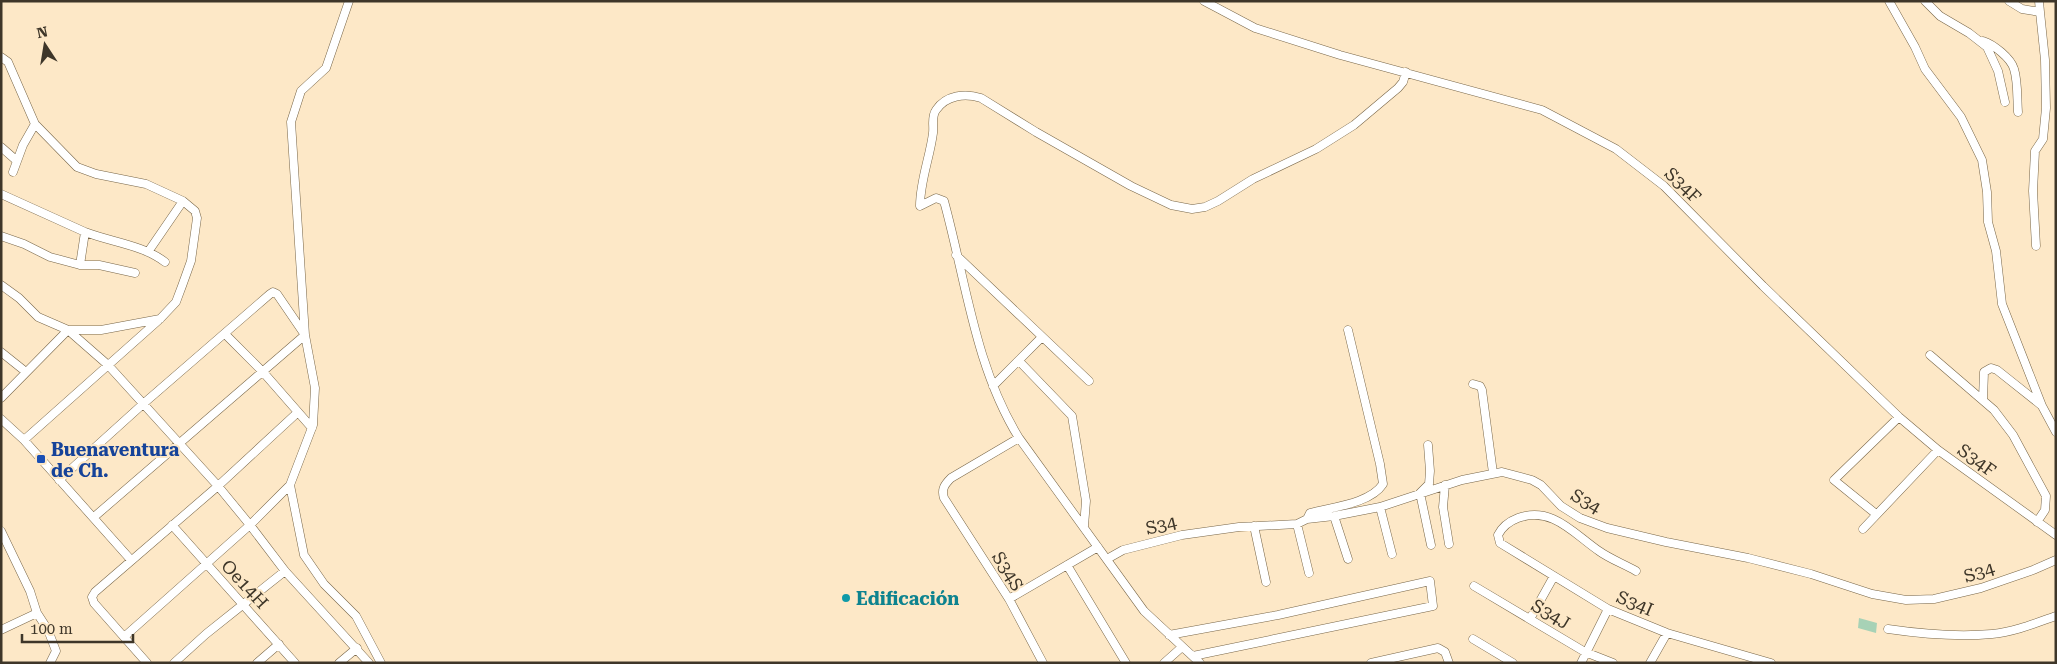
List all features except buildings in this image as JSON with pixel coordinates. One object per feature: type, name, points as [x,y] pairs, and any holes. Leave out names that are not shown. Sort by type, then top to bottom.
[{"type":"street","points":[[124,637],[250,525],[290,485],[312,428],[314,388],[305,335],[291,122],[301,90],[326,68],[350,1]]},
{"type":"street","name":"S34F","points":[[1204,1],[1255,28],[1340,55],[1542,110],[1616,149],[1664,186],[1898,418],[1938,450],[2056,535]]},
{"type":"street","points":[[1888,1],[1915,46],[1925,69],[1961,117],[1982,160],[1987,192],[1988,222],[1996,251],[2002,304],[2042,406],[2056,432]]},
{"type":"street","points":[[1926,1],[1940,16],[1970,33],[1986,47],[1998,71],[2005,102]]},
{"type":"street","points":[[2008,1],[2022,9],[2040,12]]},
{"type":"street","points":[[2036,246],[2035,151],[2043,139],[2046,108],[2045,60],[2039,1]]},
{"type":"street","points":[[1978,41],[1990,43],[2000,51],[2014,68],[2018,112]]},
{"type":"street","points":[[1,57],[8,62],[35,124],[77,166],[96,174],[146,184],[183,201],[195,211],[198,218],[192,254],[176,302],[160,320],[24,440]]},
{"type":"street","points":[[1200,663],[1144,611],[1019,438],[1006,417],[993,386],[972,320],[944,202],[936,198],[920,206],[933,133],[934,112],[949,99],[964,95],[981,98],[1131,186],[1171,205],[1192,209],[1218,201],[1254,179],[1296,160],[1354,125],[1404,82],[1406,72]]},
{"type":"street","points":[[13,172],[35,124]]},
{"type":"street","points":[[1,147],[17,161]]},
{"type":"street","points":[[1,194],[84,232],[148,252],[165,262]]},
{"type":"street","points":[[148,252],[183,201]]},
{"type":"street","points":[[80,265],[84,232]]},
{"type":"street","points":[[1,236],[24,244],[50,257],[80,265],[99,265],[135,273]]},
{"type":"street","points":[[956,255],[1089,381]]},
{"type":"street","points":[[1,285],[19,298],[38,317],[68,330],[108,365],[218,486],[250,525],[284,572],[369,663]]},
{"type":"street","points":[[60,480],[143,404],[273,292],[277,294],[305,335]]},
{"type":"street","points":[[1,398],[68,330],[101,330],[160,320]]},
{"type":"street","points":[[1307,519],[1310,513],[1337,508],[1363,498],[1383,484],[1378,454],[1348,330]]},
{"type":"street","points":[[225,334],[263,372],[312,428]]},
{"type":"street","points":[[94,517],[305,335]]},
{"type":"street","points":[[993,386],[1042,337]]},
{"type":"street","points":[[1,352],[26,372]]},
{"type":"street","points":[[1930,355],[1983,399],[1999,415],[2013,435],[2044,493],[2046,508],[2037,522]]},
{"type":"street","points":[[1019,360],[1072,416],[1086,501],[1084,526]]},
{"type":"street","points":[[1983,399],[1984,372],[1991,368],[2042,406]]},
{"type":"street","points":[[1473,384],[1480,386],[1482,390],[1493,473]]},
{"type":"street","points":[[147,663],[94,603],[92,597],[94,592],[218,486],[297,413]]},
{"type":"street","points":[[1876,514],[1834,480],[1898,418]]},
{"type":"street","points":[[1,420],[24,440],[131,560]]},
{"type":"street","name":"S34S","points":[[1019,438],[951,478],[944,486],[944,498],[1009,600],[1042,663]]},
{"type":"street","points":[[1428,445],[1430,471],[1428,484],[1420,493],[1431,545]]},
{"type":"street","points":[[1863,529],[1938,450]]},
{"type":"street","name":"S34","points":[[1107,559],[1122,550],[1182,535],[1254,526],[1297,524],[1307,519],[1380,507],[1445,485],[1493,473],[1509,473],[1532,480],[1541,485],[1561,506],[1580,518],[1607,528],[1748,558],[1811,574],[1855,589],[1900,599],[1927,600],[1949,596],[2026,573],[2056,560]]},
{"type":"street","points":[[290,485],[304,555],[324,584],[356,616],[381,663]]},
{"type":"street","points":[[1445,485],[1443,508],[1449,544]]},
{"type":"street","points":[[1380,507],[1392,554]]},
{"type":"street","name":"S34I","points":[[1636,571],[1605,555],[1548,515],[1538,514],[1514,520],[1499,532],[1498,538],[1500,543],[1608,609],[1667,633],[1770,663]]},
{"type":"street","points":[[1334,516],[1348,559]]},
{"type":"street","points":[[1297,524],[1309,573]]},
{"type":"street","name":"Oe14H","points":[[172,525],[295,663]]},
{"type":"street","points":[[1254,526],[1266,582]]},
{"type":"street","points":[[1,531],[30,591],[37,613],[48,630],[56,650],[50,663]]},
{"type":"street","points":[[1009,600],[1098,547]]},
{"type":"street","points":[[1067,565],[1126,663]]},
{"type":"street","points":[[174,663],[284,572]]},
{"type":"street","points":[[1530,619],[1554,576]]},
{"type":"street","points":[[1169,635],[1278,615],[1430,581],[1433,606],[1193,656]]},
{"type":"street","name":"S34J","points":[[1474,586],[1585,652],[1613,663]]},
{"type":"street","points":[[1581,663],[1608,609]]},
{"type":"street","points":[[1,630],[37,613]]},
{"type":"street","points":[[1888,629],[1925,634],[1993,634],[2056,616]]},
{"type":"street","points":[[1650,663],[1667,633]]},
{"type":"street","points":[[1473,639],[1513,663]]},
{"type":"street","points":[[257,663],[279,644]]},
{"type":"street","points":[[1164,663],[1182,646]]},
{"type":"street","points":[[340,663],[357,648]]},
{"type":"street","points":[[1371,663],[1438,648],[1445,652],[1449,663]]},
{"type":"green space","points":[[1859,618],[1877,623],[1876,633],[1858,628]]},
{"type":"place","name":"Buenaventura de Ch.","points":[[41,459]]},
{"type":"place","name":"Edificación","points":[[846,598]]}]
